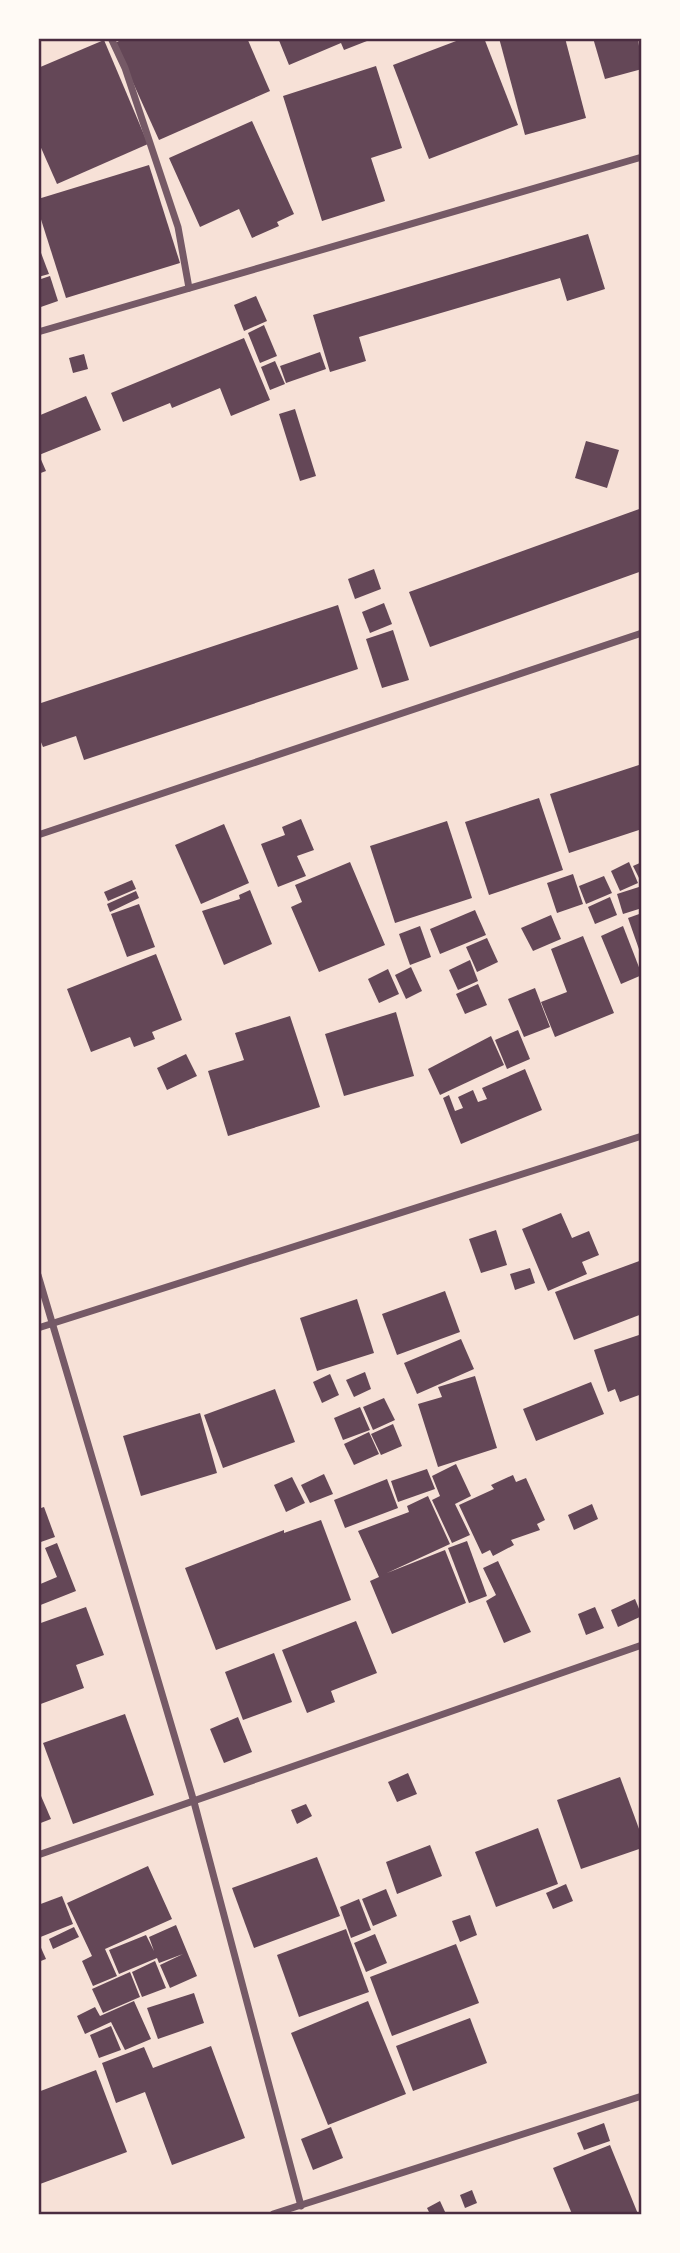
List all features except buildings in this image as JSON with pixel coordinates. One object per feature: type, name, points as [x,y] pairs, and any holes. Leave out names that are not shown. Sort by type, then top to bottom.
[{"type":"street","points":[[111,38],[125,68],[178,227],[189,288]]},
{"type":"street","points":[[38,332],[642,158]]},
{"type":"street","points":[[38,835],[642,633]]},
{"type":"street","points":[[38,1328],[642,1136]]},
{"type":"street","points":[[38,1275],[194,1802],[301,2206]]},
{"type":"street","points":[[38,1855],[642,1645]]},
{"type":"street","points":[[273,2214],[642,2096]]}]
